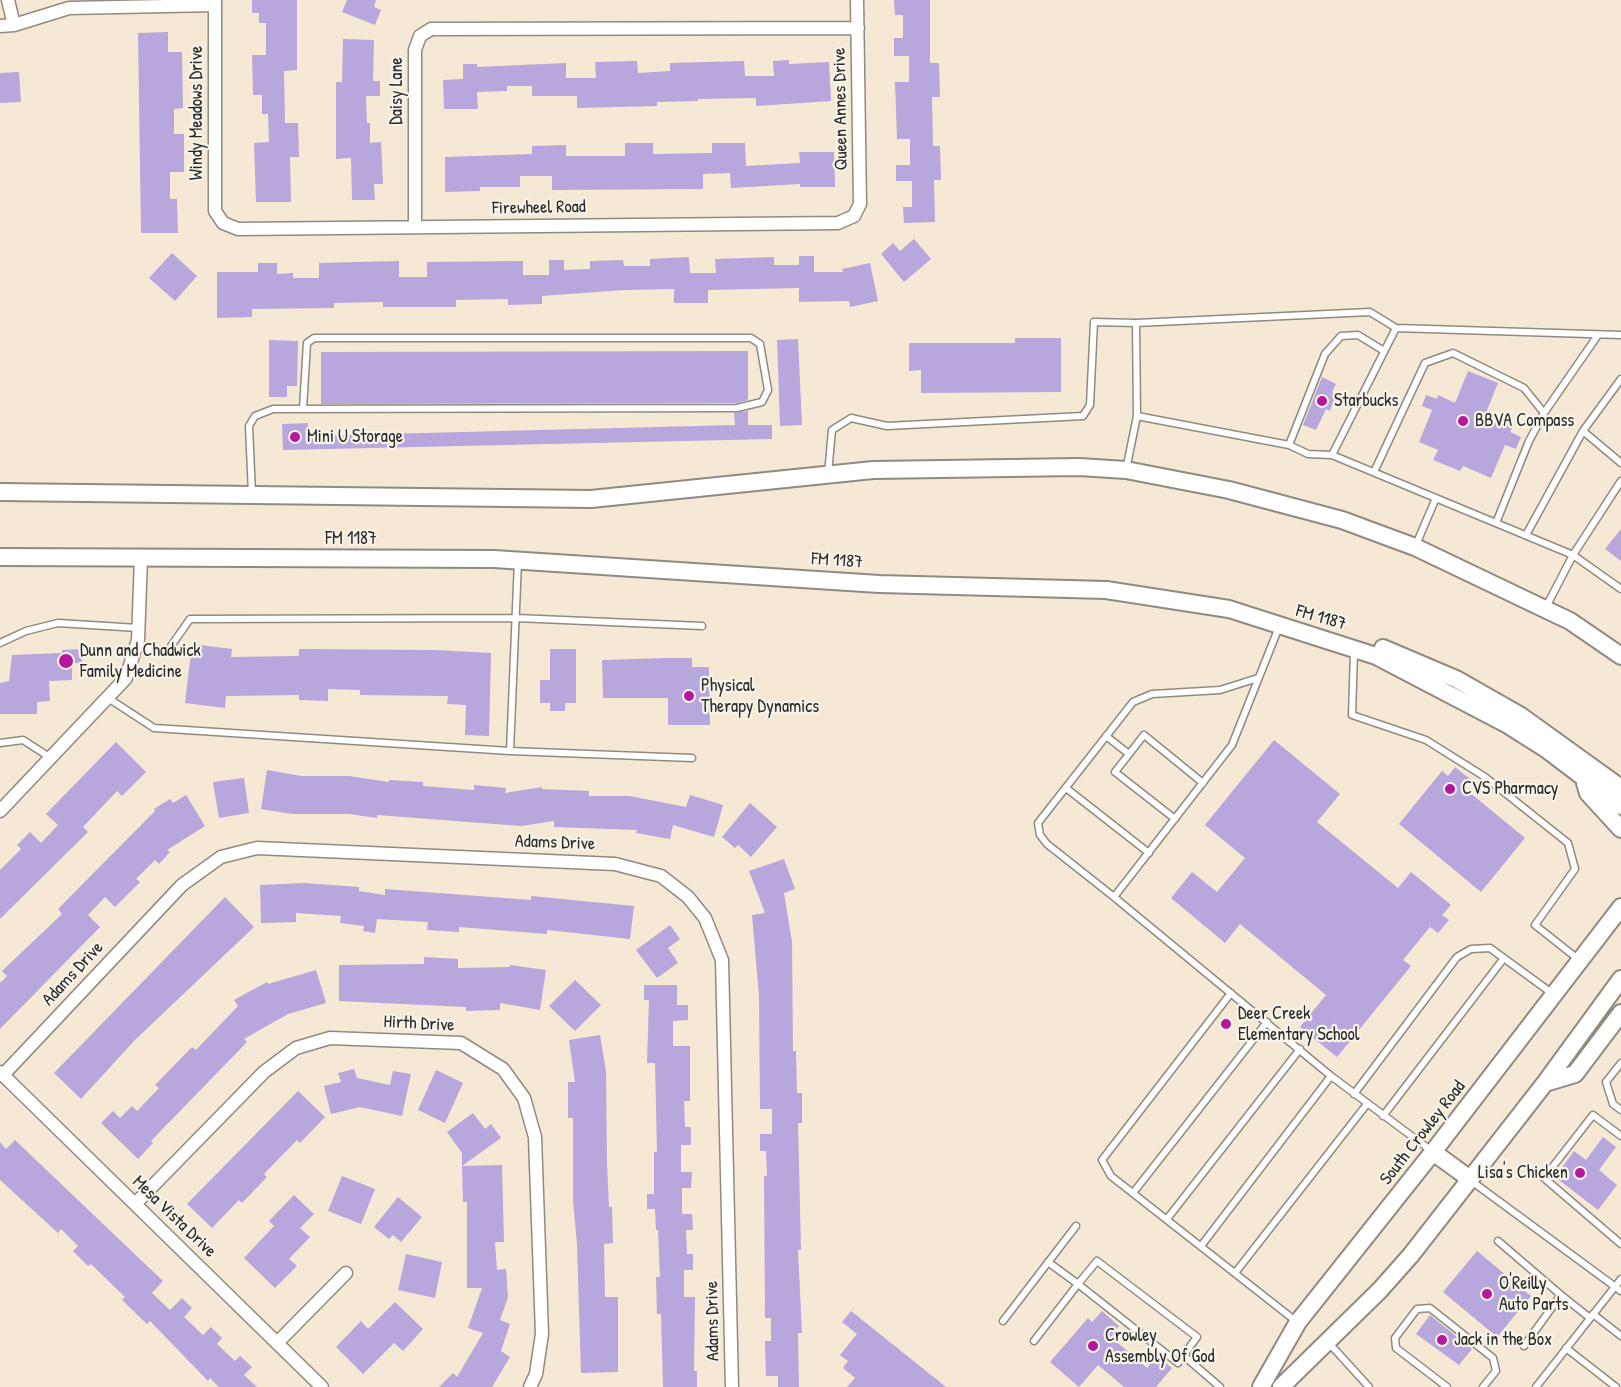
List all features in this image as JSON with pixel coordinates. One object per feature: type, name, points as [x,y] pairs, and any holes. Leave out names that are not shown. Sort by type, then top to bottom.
[{"type":"main road","points":[[0,492],[591,499],[828,477],[873,470],[1079,467],[1126,470],[1229,490],[1342,520],[1414,547],[1570,621],[1621,656]]},
{"type":"main road","name":"FM 1187","points":[[0,558],[518,560],[879,584],[1106,590],[1229,609],[1279,627],[1376,656],[1464,700],[1518,731],[1583,776],[1621,806]]},
{"type":"main road","points":[[1570,621],[1589,623],[1621,645]]},
{"type":"main road","points":[[1348,646],[1366,641],[1456,679],[1521,716],[1621,788]]},
{"type":"main road","points":[[1583,776],[1588,793],[1621,829]]},
{"type":"main road","name":"South Crowley Road","points":[[1261,1387],[1298,1322],[1554,995],[1616,913],[1621,895]]},
{"type":"main road","points":[[1281,1387],[1380,1290],[1470,1179],[1620,983]]},
{"type":"main road","points":[[1545,1083],[1575,1074],[1621,1013]]},
{"type":"main road","points":[[1433,1152],[1470,1179]]},
{"type":"street","points":[[8,0],[14,26]]},
{"type":"street","name":"Queen Annes Drive","points":[[854,216],[860,204],[857,0]]},
{"type":"street","points":[[0,26],[14,26],[69,8],[214,2]]},
{"type":"street","name":"Windy Meadows Drive","points":[[214,2],[215,211],[223,223]]},
{"type":"street","name":"Daisy Lane","points":[[415,227],[415,50],[420,36],[431,29],[858,28]]},
{"type":"street","name":"Firewheel Road","points":[[223,223],[238,229],[838,223],[854,216]]},
{"type":"street","points":[[0,811],[126,678],[138,627],[141,558]]},
{"type":"street","name":"Adams Drive","points":[[2,1073],[182,885],[221,858],[257,848],[615,864],[661,876],[688,897],[705,918],[722,960],[732,1387]]},
{"type":"street","name":"Hirth Drive","points":[[135,1204],[264,1072],[296,1048],[330,1038],[461,1043],[502,1069],[524,1098],[535,1137],[542,1334],[536,1374],[530,1387]]},
{"type":"street","name":"Mesa Vista Drive","points":[[2,1073],[322,1387]]},
{"type":"street","points":[[277,1343],[346,1273]]},
{"type":"lane","points":[[828,477],[832,430],[851,418],[887,426],[1083,416],[1090,405],[1094,322],[1136,323],[1370,312],[1396,328],[1621,335]]},
{"type":"lane","points":[[1126,470],[1137,416],[1136,323]]},
{"type":"lane","points":[[1332,455],[1396,328]]},
{"type":"lane","points":[[1289,445],[1325,354],[1341,336],[1358,335],[1384,351]]},
{"type":"lane","points":[[1496,523],[1529,441],[1544,413],[1598,335]]},
{"type":"lane","points":[[252,495],[249,426],[255,416],[273,409],[303,409],[737,408],[762,402],[768,390],[760,344],[751,338],[314,338],[307,343],[303,409]]},
{"type":"lane","points":[[1374,472],[1425,363],[1453,353],[1524,388],[1544,413]]},
{"type":"lane","points":[[1526,535],[1583,431],[1621,379]]},
{"type":"lane","points":[[1137,416],[1289,445],[1308,454],[1332,455],[1573,555],[1621,589]]},
{"type":"lane","points":[[1583,431],[1621,464]]},
{"type":"lane","points":[[1545,610],[1573,555],[1621,481]]},
{"type":"lane","points":[[1414,547],[1436,498]]},
{"type":"lane","points":[[510,751],[518,560]]},
{"type":"lane","points":[[135,646],[155,651],[169,649],[190,619],[516,618],[702,626]]},
{"type":"lane","points":[[0,643],[26,631],[58,623],[138,627]]},
{"type":"lane","points":[[1114,897],[1232,745],[1279,627]]},
{"type":"lane","points":[[1348,646],[1352,715],[1426,741],[1485,777],[1568,843],[1575,869],[1535,925],[1580,960]]},
{"type":"lane","points":[[1258,678],[1220,690],[1152,694],[1133,702],[1038,823],[1040,835],[1331,1076],[1433,1152]]},
{"type":"lane","points":[[108,698],[154,728],[510,751],[692,758]]},
{"type":"lane","points":[[1175,819],[1115,772],[1129,754],[1144,735],[1203,783]]},
{"type":"lane","points":[[1106,736],[1129,754]]},
{"type":"lane","points":[[0,743],[23,740],[51,758]]},
{"type":"lane","points":[[1066,788],[1149,853]]},
{"type":"lane","points":[[1354,1094],[1458,957],[1471,949],[1490,948],[1554,995]]},
{"type":"lane","points":[[1383,1116],[1504,958]]},
{"type":"lane","points":[[1231,993],[1102,1160],[1111,1176],[1298,1322]]},
{"type":"lane","points":[[1133,1193],[1267,1022]]},
{"type":"lane","points":[[1167,1219],[1300,1050]]},
{"type":"lane","points":[[1621,1063],[1606,1082],[1613,1104],[1621,1110]]},
{"type":"lane","points":[[1201,1246],[1331,1076]]},
{"type":"lane","points":[[1235,1273],[1366,1104]]},
{"type":"lane","points":[[1620,1241],[1544,1178],[1593,1115],[1621,1136]]},
{"type":"lane","points":[[1470,1179],[1621,1291]]},
{"type":"lane","points":[[1003,1321],[1076,1226]]},
{"type":"lane","points":[[1498,1241],[1562,1295],[1621,1336]]},
{"type":"lane","points":[[1034,1341],[1078,1284],[1097,1261],[1197,1337],[1178,1363],[1078,1284],[1048,1262]]},
{"type":"lane","points":[[1540,1386],[1566,1348],[1621,1279]]},
{"type":"lane","points":[[1524,1346],[1562,1295]]},
{"type":"lane","points":[[1447,1387],[1396,1348],[1395,1338],[1417,1310],[1430,1308],[1493,1358],[1496,1371],[1484,1387]]},
{"type":"lane","points":[[1328,1342],[1369,1387]]},
{"type":"lane","points":[[1566,1348],[1616,1387]]},
{"type":"lane","points":[[1184,1356],[1220,1387]]},
{"type":"building","points":[[252,0],[297,0],[297,70],[284,71],[285,123],[298,123],[299,157],[290,157],[291,202],[256,202],[254,143],[269,142],[268,114],[262,114],[262,95],[253,95],[252,55],[266,55],[266,23],[259,23],[259,13],[252,13]]},
{"type":"building","points":[[347,0],[376,0],[374,7],[381,10],[375,25],[342,12]]},
{"type":"building","points":[[894,0],[930,0],[930,63],[939,63],[940,97],[932,97],[933,146],[940,146],[941,180],[934,180],[935,222],[904,223],[903,207],[912,207],[912,181],[896,181],[896,165],[910,165],[910,139],[897,139],[895,82],[909,82],[909,56],[894,56],[894,38],[903,38],[903,15],[895,15]]},
{"type":"building","points":[[168,32],[168,52],[182,52],[183,108],[174,109],[174,134],[184,134],[184,172],[170,172],[170,199],[177,199],[178,233],[141,233],[138,33]]},
{"type":"building","points":[[343,39],[374,40],[373,81],[380,81],[380,96],[366,96],[370,143],[381,142],[383,184],[374,184],[375,200],[352,200],[351,158],[336,159],[336,82],[342,82]]},
{"type":"building","points":[[789,60],[789,64],[829,62],[831,101],[756,106],[756,98],[698,99],[698,101],[657,102],[657,106],[577,108],[577,96],[532,96],[532,86],[507,86],[507,91],[477,92],[478,109],[444,109],[443,80],[463,79],[463,64],[477,64],[477,67],[566,63],[566,78],[596,78],[595,62],[637,61],[638,73],[670,71],[670,63],[744,61],[745,76],[774,76],[773,61]]},
{"type":"building","points":[[19,72],[21,102],[0,103],[0,73]]},
{"type":"building","points":[[625,143],[653,143],[653,154],[712,153],[712,143],[745,143],[746,166],[800,163],[799,152],[834,152],[835,187],[800,187],[800,184],[731,188],[730,173],[703,174],[703,189],[552,190],[552,176],[520,176],[520,187],[480,187],[480,191],[445,192],[445,157],[532,154],[532,146],[566,145],[566,156],[625,156]]},
{"type":"building","points":[[914,239],[931,259],[904,282],[881,254],[893,243],[900,251]]},
{"type":"building","points":[[172,253],[197,276],[175,301],[149,278]]},
{"type":"building","points":[[799,256],[814,256],[814,272],[843,272],[842,269],[870,263],[878,301],[850,307],[849,301],[799,302],[799,288],[708,290],[708,303],[674,303],[674,289],[624,290],[542,296],[542,304],[508,305],[508,299],[456,300],[456,307],[383,307],[383,302],[334,303],[334,308],[252,309],[252,317],[217,318],[217,272],[258,272],[258,263],[277,263],[277,274],[293,273],[293,278],[319,278],[319,263],[399,261],[399,277],[427,277],[427,262],[523,261],[523,275],[549,275],[549,260],[564,260],[564,270],[590,269],[590,261],[623,260],[624,266],[650,266],[650,259],[689,257],[690,273],[716,273],[715,259],[774,257],[774,265],[799,265]]},
{"type":"building","points":[[1015,338],[1061,338],[1061,392],[921,393],[921,370],[909,371],[909,343],[1015,343]]},
{"type":"building","points":[[798,339],[802,425],[780,426],[777,340]]},
{"type":"building","points":[[269,340],[298,341],[297,386],[287,386],[287,397],[269,397]]},
{"type":"building","points":[[748,351],[748,400],[736,403],[321,404],[321,352]]},
{"type":"building","name":"BBVA Compass","points":[[1468,371],[1498,383],[1485,415],[1513,427],[1510,432],[1521,437],[1516,449],[1505,445],[1491,478],[1463,466],[1460,471],[1433,460],[1438,450],[1419,442],[1432,410],[1422,406],[1426,395],[1437,399],[1438,395],[1455,403]]},
{"type":"building","name":"Starbucks","points":[[1322,377],[1336,384],[1332,392],[1336,394],[1330,411],[1326,409],[1316,430],[1303,425]]},
{"type":"building","points":[[748,411],[748,425],[772,425],[772,439],[283,450],[282,424],[308,423],[308,436],[735,425],[734,413]]},
{"type":"building","points":[[1621,529],[1621,561],[1605,549]]},
{"type":"building","points":[[192,644],[232,649],[231,657],[299,656],[299,649],[435,650],[491,653],[489,736],[465,735],[466,705],[447,704],[448,696],[360,695],[360,690],[328,689],[328,701],[299,700],[299,695],[226,696],[225,708],[185,703]]},
{"type":"building","points":[[82,649],[82,663],[72,663],[72,680],[49,681],[50,701],[37,702],[37,714],[0,714],[0,683],[9,681],[12,655],[62,653],[62,650]]},
{"type":"building","points":[[550,649],[576,649],[576,703],[565,703],[565,711],[550,711],[550,703],[540,703],[540,680],[550,680]]},
{"type":"building","points":[[692,658],[692,667],[709,667],[710,725],[668,725],[668,698],[603,698],[602,660]]},
{"type":"building","points":[[1274,740],[1340,794],[1317,822],[1398,888],[1411,872],[1451,905],[1442,915],[1449,920],[1438,933],[1430,927],[1403,960],[1411,966],[1337,1057],[1300,1027],[1326,995],[1240,924],[1225,943],[1171,898],[1192,872],[1217,892],[1245,858],[1205,825]]},
{"type":"building","points":[[116,742],[146,772],[122,796],[117,791],[83,827],[88,832],[0,919],[0,870],[21,849],[17,845],[30,832],[41,843],[58,825],[46,814]]},
{"type":"building","name":"CVS Pharmacy","points":[[1455,767],[1470,779],[1463,787],[1525,838],[1481,892],[1399,824],[1442,771],[1448,776]]},
{"type":"building","points":[[267,770],[301,776],[349,776],[389,782],[389,780],[423,782],[423,786],[474,790],[474,785],[506,788],[505,793],[542,787],[542,789],[589,791],[589,796],[630,796],[686,807],[690,795],[723,805],[714,837],[673,825],[670,839],[636,833],[637,830],[554,827],[554,821],[521,826],[377,815],[377,818],[349,814],[292,814],[261,809]]},
{"type":"building","points":[[244,778],[249,813],[219,818],[213,782]]},
{"type":"building","points":[[186,795],[205,826],[167,850],[170,852],[159,864],[155,860],[136,879],[140,882],[115,907],[105,897],[88,915],[100,927],[0,1029],[0,983],[7,976],[2,971],[62,914],[58,909],[155,811],[154,809],[170,799],[173,803]]},
{"type":"building","points":[[750,803],[777,827],[751,857],[738,845],[735,848],[722,837]]},
{"type":"building","points":[[784,859],[795,889],[784,893],[792,942],[793,1051],[796,1051],[797,1093],[802,1093],[802,1123],[798,1123],[801,1250],[798,1250],[802,1333],[798,1333],[799,1387],[778,1387],[778,1376],[766,1376],[765,1341],[771,1341],[771,1318],[765,1318],[764,1176],[767,1176],[766,1151],[760,1151],[760,1134],[772,1134],[772,1109],[760,1109],[759,996],[752,915],[765,913],[749,871]]},
{"type":"building","points":[[304,883],[359,887],[359,891],[385,895],[385,889],[531,900],[531,896],[634,906],[630,939],[547,930],[547,934],[459,927],[459,932],[427,930],[428,922],[377,919],[375,933],[363,931],[364,926],[340,923],[341,916],[296,913],[296,922],[261,923],[260,885]]},
{"type":"building","points":[[225,897],[254,927],[134,1041],[81,1099],[54,1073]]},
{"type":"building","points":[[670,925],[680,939],[668,948],[678,963],[657,978],[636,950]]},
{"type":"building","points":[[424,957],[458,959],[458,968],[510,967],[510,965],[546,970],[540,1010],[500,1003],[500,1010],[466,1011],[466,1007],[339,1001],[339,965],[424,964]]},
{"type":"building","points":[[316,970],[326,1003],[288,1014],[244,1039],[247,1042],[151,1141],[153,1143],[138,1159],[101,1123],[113,1111],[120,1118],[132,1106],[137,1111],[159,1088],[155,1085],[192,1047],[196,1050],[238,1006],[234,1000],[267,982],[268,984]]},
{"type":"building","points":[[575,980],[601,1005],[575,1031],[549,1006]]},
{"type":"building","points":[[644,985],[677,985],[677,1005],[688,1005],[688,1020],[673,1021],[673,1046],[690,1046],[690,1101],[684,1101],[685,1127],[691,1127],[691,1145],[681,1145],[681,1172],[692,1172],[691,1188],[682,1188],[682,1214],[692,1214],[693,1230],[686,1230],[687,1254],[693,1254],[693,1270],[684,1270],[684,1297],[695,1297],[694,1371],[697,1371],[697,1387],[663,1387],[661,1314],[657,1314],[656,1277],[660,1277],[658,1230],[656,1230],[655,1209],[647,1209],[647,1194],[654,1194],[654,1152],[657,1152],[655,1063],[647,1063],[649,1000],[644,1000]]},
{"type":"building","points":[[600,1035],[606,1071],[607,1164],[613,1243],[604,1244],[605,1297],[618,1297],[618,1372],[581,1373],[577,1244],[573,1201],[573,1118],[568,1118],[568,1082],[575,1082],[569,1040]]},
{"type":"building","points":[[354,1069],[357,1078],[390,1085],[393,1071],[411,1074],[402,1116],[360,1107],[331,1114],[324,1086],[341,1082],[338,1073]]},
{"type":"building","points":[[436,1070],[463,1083],[445,1123],[418,1110]]},
{"type":"building","points":[[298,1091],[325,1117],[300,1143],[297,1140],[264,1174],[267,1177],[242,1203],[239,1200],[212,1228],[187,1204]]},
{"type":"building","points":[[473,1113],[485,1129],[491,1124],[501,1138],[462,1166],[462,1153],[447,1132]]},
{"type":"building","name":"Lisa's Chicken","points":[[1603,1137],[1616,1147],[1599,1170],[1617,1185],[1598,1210],[1555,1177],[1574,1151],[1586,1160]]},
{"type":"building","points":[[15,1140],[163,1281],[152,1293],[170,1310],[182,1298],[192,1308],[184,1317],[203,1335],[211,1327],[222,1338],[217,1344],[235,1361],[240,1356],[252,1367],[244,1375],[257,1387],[219,1387],[210,1378],[208,1381],[150,1321],[147,1324],[122,1300],[125,1297],[91,1264],[88,1266],[73,1251],[78,1246],[61,1229],[58,1233],[0,1180],[0,1142],[6,1149]]},
{"type":"building","points":[[502,1165],[504,1242],[495,1242],[497,1270],[506,1269],[508,1297],[500,1320],[510,1324],[501,1351],[510,1357],[492,1387],[439,1387],[453,1373],[457,1377],[483,1333],[468,1328],[482,1288],[467,1288],[467,1202],[463,1202],[462,1166]]},
{"type":"building","points":[[342,1176],[375,1189],[361,1224],[328,1211]]},
{"type":"building","points":[[294,1195],[314,1214],[300,1228],[310,1237],[289,1259],[297,1266],[275,1288],[244,1258],[274,1226],[269,1221]]},
{"type":"building","points":[[398,1197],[422,1217],[401,1242],[393,1235],[389,1239],[374,1227]]},
{"type":"building","name":"O'Reilly Auto Parts","points":[[1477,1251],[1531,1296],[1497,1337],[1443,1292]]},
{"type":"building","points":[[406,1254],[442,1262],[435,1298],[398,1290]]},
{"type":"building","points":[[395,1302],[423,1329],[403,1351],[394,1343],[363,1374],[336,1347],[361,1321],[368,1329]]},
{"type":"building","points":[[851,1311],[946,1387],[847,1387],[855,1378],[843,1368],[848,1361],[840,1355],[857,1334],[842,1322]]},
{"type":"building","name":"Crowley Assembly Of God","points":[[1102,1311],[1119,1326],[1111,1337],[1147,1368],[1157,1356],[1172,1368],[1156,1387],[1124,1387],[1098,1365],[1079,1387],[1050,1362],[1088,1318],[1092,1322]]},
{"type":"building","name":"Jack in the Box","points":[[1430,1315],[1472,1349],[1459,1365],[1416,1334]]},
{"type":"place","name":"Starbucks","points":[[1322,401]]},
{"type":"place","name":"BBVA Compass","points":[[1463,421]]},
{"type":"place","name":"Mini U Storage","points":[[295,437]]},
{"type":"place","name":"Dunn and Chadwick Family Medicine","points":[[66,661]]},
{"type":"place","name":"Physical Therapy Dynamics","points":[[689,696]]},
{"type":"place","name":"CVS Pharmacy","points":[[1450,789]]},
{"type":"place","name":"Deer Creek Elementary School","points":[[1226,1024]]},
{"type":"place","name":"Lisa's Chicken","points":[[1580,1173]]},
{"type":"place","name":"O'Reilly Auto Parts","points":[[1487,1294]]},
{"type":"place","name":"Jack in the Box","points":[[1442,1340]]},
{"type":"place","name":"Crowley Assembly Of God","points":[[1093,1346]]}]
